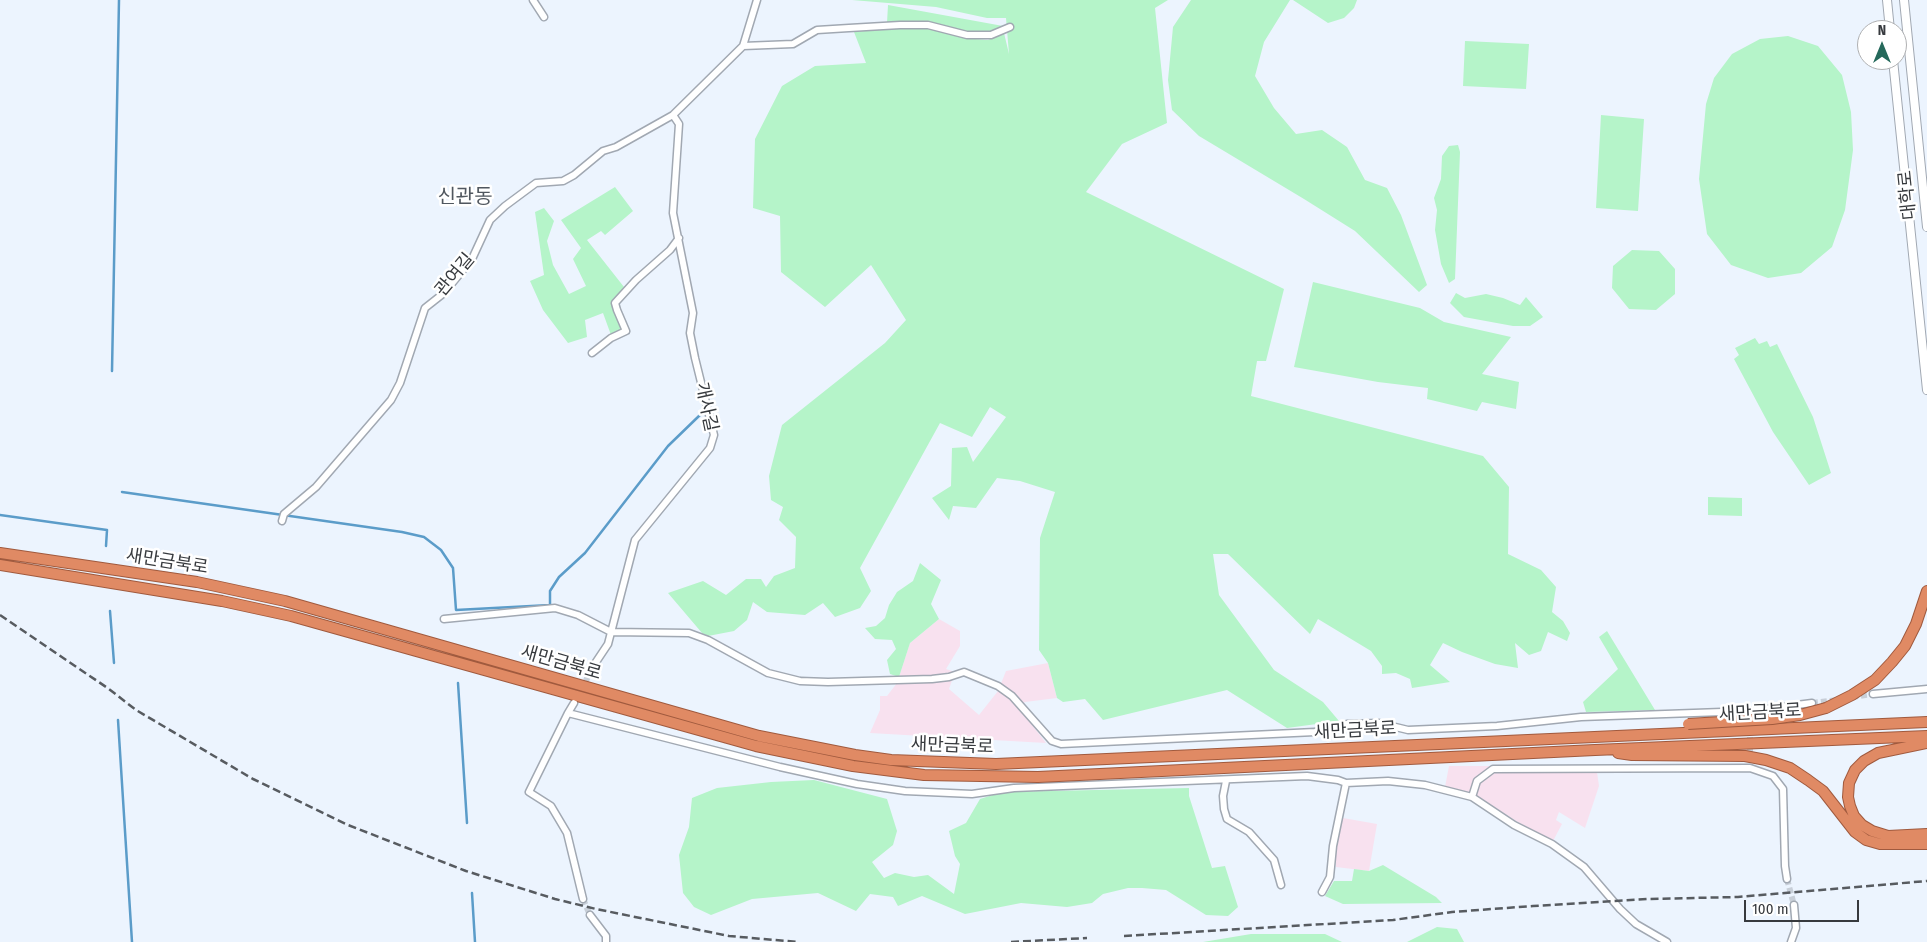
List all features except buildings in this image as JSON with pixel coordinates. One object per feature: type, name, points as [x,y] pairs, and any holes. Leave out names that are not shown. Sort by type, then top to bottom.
[{"type":"highway","name":"새만금북로","points":[[0,553],[197,582],[285,601],[759,736],[855,755],[891,760],[996,764],[1927,722]]},
{"type":"highway","name":"새만금북로","points":[[0,565],[222,601],[274,612],[756,746],[853,766],[924,775],[1038,777],[1927,736]]},
{"type":"highway","points":[[1632,735],[1688,724],[1772,719],[1800,715],[1826,708],[1852,695],[1875,680],[1892,662],[1905,646],[1916,624],[1927,591]]},
{"type":"highway","points":[[1927,743],[1878,753],[1864,761],[1855,770],[1849,783],[1848,796],[1850,806],[1862,825],[1872,831],[1888,836],[1927,834]]},
{"type":"highway","points":[[1595,750],[1632,755],[1745,756],[1766,760],[1790,768],[1823,791],[1855,832],[1866,840],[1880,844],[1927,844]]},
{"type":"street","points":[[533,0],[544,17]]},
{"type":"street","name":"관여길","points":[[283,518],[316,487],[391,400],[400,383],[425,308],[444,293],[472,259],[490,220],[505,206],[536,183],[563,181],[574,175],[603,151],[616,147],[673,115],[743,46],[757,0]]},
{"type":"street","points":[[1887,0],[1889,20]]},
{"type":"street","name":"대학로","points":[[1905,2],[1927,227]]},
{"type":"street","points":[[743,46],[793,44],[817,30],[928,25],[967,35],[991,35],[1010,27]]},
{"type":"street","name":"대학로","points":[[1894,70],[1924,325],[1927,390]]},
{"type":"street","name":"개사길","points":[[592,668],[608,644],[635,540],[710,448],[714,435],[690,333],[693,313],[673,212],[679,124],[673,115]]},
{"type":"street","points":[[592,353],[611,338],[626,331],[616,310],[615,303],[636,280],[670,250],[679,238]]},
{"type":"street","points":[[444,619],[555,608],[578,615],[611,632],[690,634],[708,640],[768,673],[800,681],[932,679],[950,677],[964,672],[998,686],[1012,696],[1052,741],[1060,744],[1315,732],[1347,724],[1379,723],[1408,730],[1497,726],[1581,717],[1750,711],[1812,703]]},
{"type":"street","points":[[1873,694],[1927,689]]},
{"type":"street","points":[[574,703],[529,792],[551,806],[567,833],[582,899]]},
{"type":"street","points":[[568,713],[780,767],[857,784],[905,790],[972,794],[1014,788],[1226,781],[1307,776],[1338,780],[1346,783],[1388,780],[1425,785],[1472,796],[1514,825],[1552,844],[1584,867],[1620,909],[1636,924],[1667,942]]},
{"type":"street","points":[[1472,796],[1477,781],[1493,769],[1750,768],[1774,776],[1783,789],[1787,879]]},
{"type":"street","points":[[1226,781],[1223,796],[1227,819],[1249,832],[1274,860],[1281,885]]},
{"type":"street","points":[[1322,892],[1330,878],[1333,846],[1346,783]]},
{"type":"street","points":[[1791,942],[1796,928],[1794,905]]},
{"type":"street","points":[[590,915],[606,936],[606,942]]},
{"type":"shaded area","points":[[939,619],[960,631],[960,646],[946,669],[955,672],[949,689],[979,715],[998,691],[1006,671],[1048,663],[1057,698],[1025,702],[1019,708],[1046,743],[870,733],[880,710],[880,696],[887,696],[897,683],[910,643]]},
{"type":"shaded area","points":[[1449,766],[1490,766],[1501,771],[1597,772],[1599,786],[1585,828],[1559,812],[1556,820],[1562,824],[1553,841],[1516,821],[1477,796],[1445,787]]},
{"type":"shaded area","points":[[1343,818],[1377,824],[1369,871],[1336,867],[1336,846]]},
{"type":"green space","points":[[852,0],[1168,0],[1155,8],[1167,123],[1122,144],[1086,192],[1284,289],[1266,361],[1257,361],[1251,396],[1483,456],[1509,487],[1508,554],[1541,570],[1556,587],[1552,612],[1563,621],[1570,633],[1567,641],[1548,632],[1541,651],[1529,655],[1515,643],[1518,668],[1495,664],[1443,643],[1430,665],[1450,682],[1412,688],[1410,679],[1396,673],[1382,674],[1382,666],[1371,651],[1318,619],[1310,634],[1228,554],[1213,554],[1219,595],[1274,670],[1323,702],[1339,721],[1287,728],[1227,690],[1103,720],[1085,699],[1063,702],[1057,698],[1048,663],[1039,650],[1040,538],[1055,492],[1020,481],[997,478],[976,508],[953,506],[949,520],[932,498],[951,486],[952,448],[967,447],[973,462],[1006,417],[990,407],[972,437],[940,423],[860,568],[871,591],[860,608],[835,617],[823,603],[805,615],[767,612],[753,602],[747,620],[734,631],[708,636],[702,633],[668,593],[703,581],[726,595],[746,579],[761,579],[766,587],[774,576],[795,568],[796,537],[779,520],[783,507],[771,500],[769,476],[782,425],[885,343],[906,320],[871,265],[825,307],[781,272],[780,216],[753,208],[755,139],[782,86],[815,66],[866,63],[854,32],[903,27],[933,29],[963,38],[988,40],[1004,33],[1009,54],[1006,18],[987,18],[936,7]]},
{"type":"green space","points":[[1191,0],[1290,0],[1264,42],[1255,76],[1274,108],[1296,134],[1322,130],[1347,147],[1365,180],[1387,188],[1401,215],[1427,285],[1419,292],[1355,231],[1199,136],[1172,110],[1168,80],[1173,27]]},
{"type":"green space","points":[[1293,0],[1357,0],[1354,8],[1344,18],[1328,23]]},
{"type":"green space","points":[[888,5],[1003,26],[987,33],[887,23]]},
{"type":"green space","points":[[1788,36],[1818,46],[1842,75],[1851,112],[1853,150],[1845,210],[1832,247],[1801,273],[1768,278],[1731,265],[1707,234],[1699,179],[1706,104],[1714,78],[1732,54],[1760,39]]},
{"type":"green space","points":[[1465,41],[1529,44],[1526,89],[1463,86]]},
{"type":"green space","points":[[1601,115],[1644,119],[1638,211],[1596,208]]},
{"type":"green space","points":[[1458,145],[1460,152],[1455,279],[1449,283],[1441,264],[1435,230],[1437,210],[1434,198],[1441,179],[1442,156],[1449,146]]},
{"type":"green space","points":[[615,187],[633,211],[605,235],[601,231],[587,240],[624,287],[611,304],[622,329],[611,335],[603,313],[585,320],[587,337],[568,343],[543,310],[530,281],[544,275],[535,212],[544,208],[554,221],[547,241],[553,265],[569,294],[586,286],[573,259],[581,248],[561,220]]},
{"type":"green space","points":[[1632,250],[1659,251],[1675,269],[1675,294],[1656,310],[1629,309],[1612,288],[1613,266]]},
{"type":"green space","points":[[1313,282],[1420,308],[1444,322],[1511,337],[1482,374],[1519,382],[1516,409],[1482,402],[1477,411],[1427,399],[1428,388],[1378,382],[1294,367]]},
{"type":"green space","points":[[1456,293],[1465,298],[1486,294],[1520,305],[1526,297],[1543,317],[1530,326],[1513,326],[1464,317],[1450,303]]},
{"type":"green space","points":[[1755,338],[1759,344],[1767,341],[1770,347],[1777,344],[1813,417],[1831,473],[1809,485],[1773,432],[1734,359],[1739,355],[1735,348]]},
{"type":"green space","points":[[1708,497],[1742,498],[1742,516],[1708,515]]},
{"type":"green space","points":[[920,563],[941,580],[931,604],[939,619],[910,643],[899,677],[890,674],[887,660],[896,649],[892,640],[875,639],[865,628],[876,626],[885,618],[889,605],[897,592],[913,581]]},
{"type":"green space","points":[[1607,631],[1655,710],[1586,712],[1583,702],[1618,669],[1599,637]]},
{"type":"green space","points":[[814,780],[887,799],[897,831],[893,845],[872,862],[884,878],[895,873],[914,877],[928,875],[954,894],[960,864],[955,856],[949,831],[966,823],[980,799],[1002,792],[1189,788],[1189,796],[1212,868],[1225,866],[1238,907],[1228,916],[1206,915],[1166,890],[1128,888],[1103,894],[1092,903],[1067,907],[1021,903],[965,914],[922,896],[898,906],[893,897],[870,894],[856,911],[818,893],[752,899],[711,915],[694,907],[683,893],[679,855],[689,827],[692,798],[717,788],[771,782]]},
{"type":"green space","points":[[1383,865],[1436,897],[1442,903],[1343,904],[1325,896],[1334,881],[1352,881],[1354,869],[1369,871]]},
{"type":"green space","points":[[1437,927],[1457,929],[1464,942],[1407,942]]},
{"type":"green space","points":[[1251,934],[1325,934],[1342,942],[1203,942]]},
{"type":"waterway","points":[[112,371],[119,0]]},
{"type":"waterway","points":[[122,492],[402,532],[424,537],[441,550],[453,568],[456,610],[550,605],[550,591],[559,577],[585,553],[668,446],[700,415]]},
{"type":"waterway","points":[[0,515],[107,530],[106,546]]},
{"type":"waterway","points":[[110,611],[114,663]]},
{"type":"waterway","points":[[458,683],[467,823]]},
{"type":"waterway","points":[[118,720],[132,942]]},
{"type":"waterway","points":[[472,893],[475,942]]},
{"type":"tunnel","points":[[582,689],[592,668]]},
{"type":"tunnel","points":[[1852,697],[1873,694]]},
{"type":"tunnel","points":[[1812,703],[1837,700]]},
{"type":"tunnel","points":[[1750,728],[1750,768]]},
{"type":"tunnel","points":[[1787,879],[1794,905]]},
{"type":"tunnel","points":[[583,899],[590,915]]},
{"type":"railway","points":[[0,615],[109,689],[136,710],[253,779],[348,825],[466,871],[555,899],[729,936],[799,942]]},
{"type":"railway","points":[[1124,936],[1393,920],[1452,912],[1533,906],[1647,899],[1738,897],[1927,881]]},
{"type":"railway","points":[[1011,942],[1087,938]]},
{"type":"district","name":"신관동","points":[[465,197]]}]
